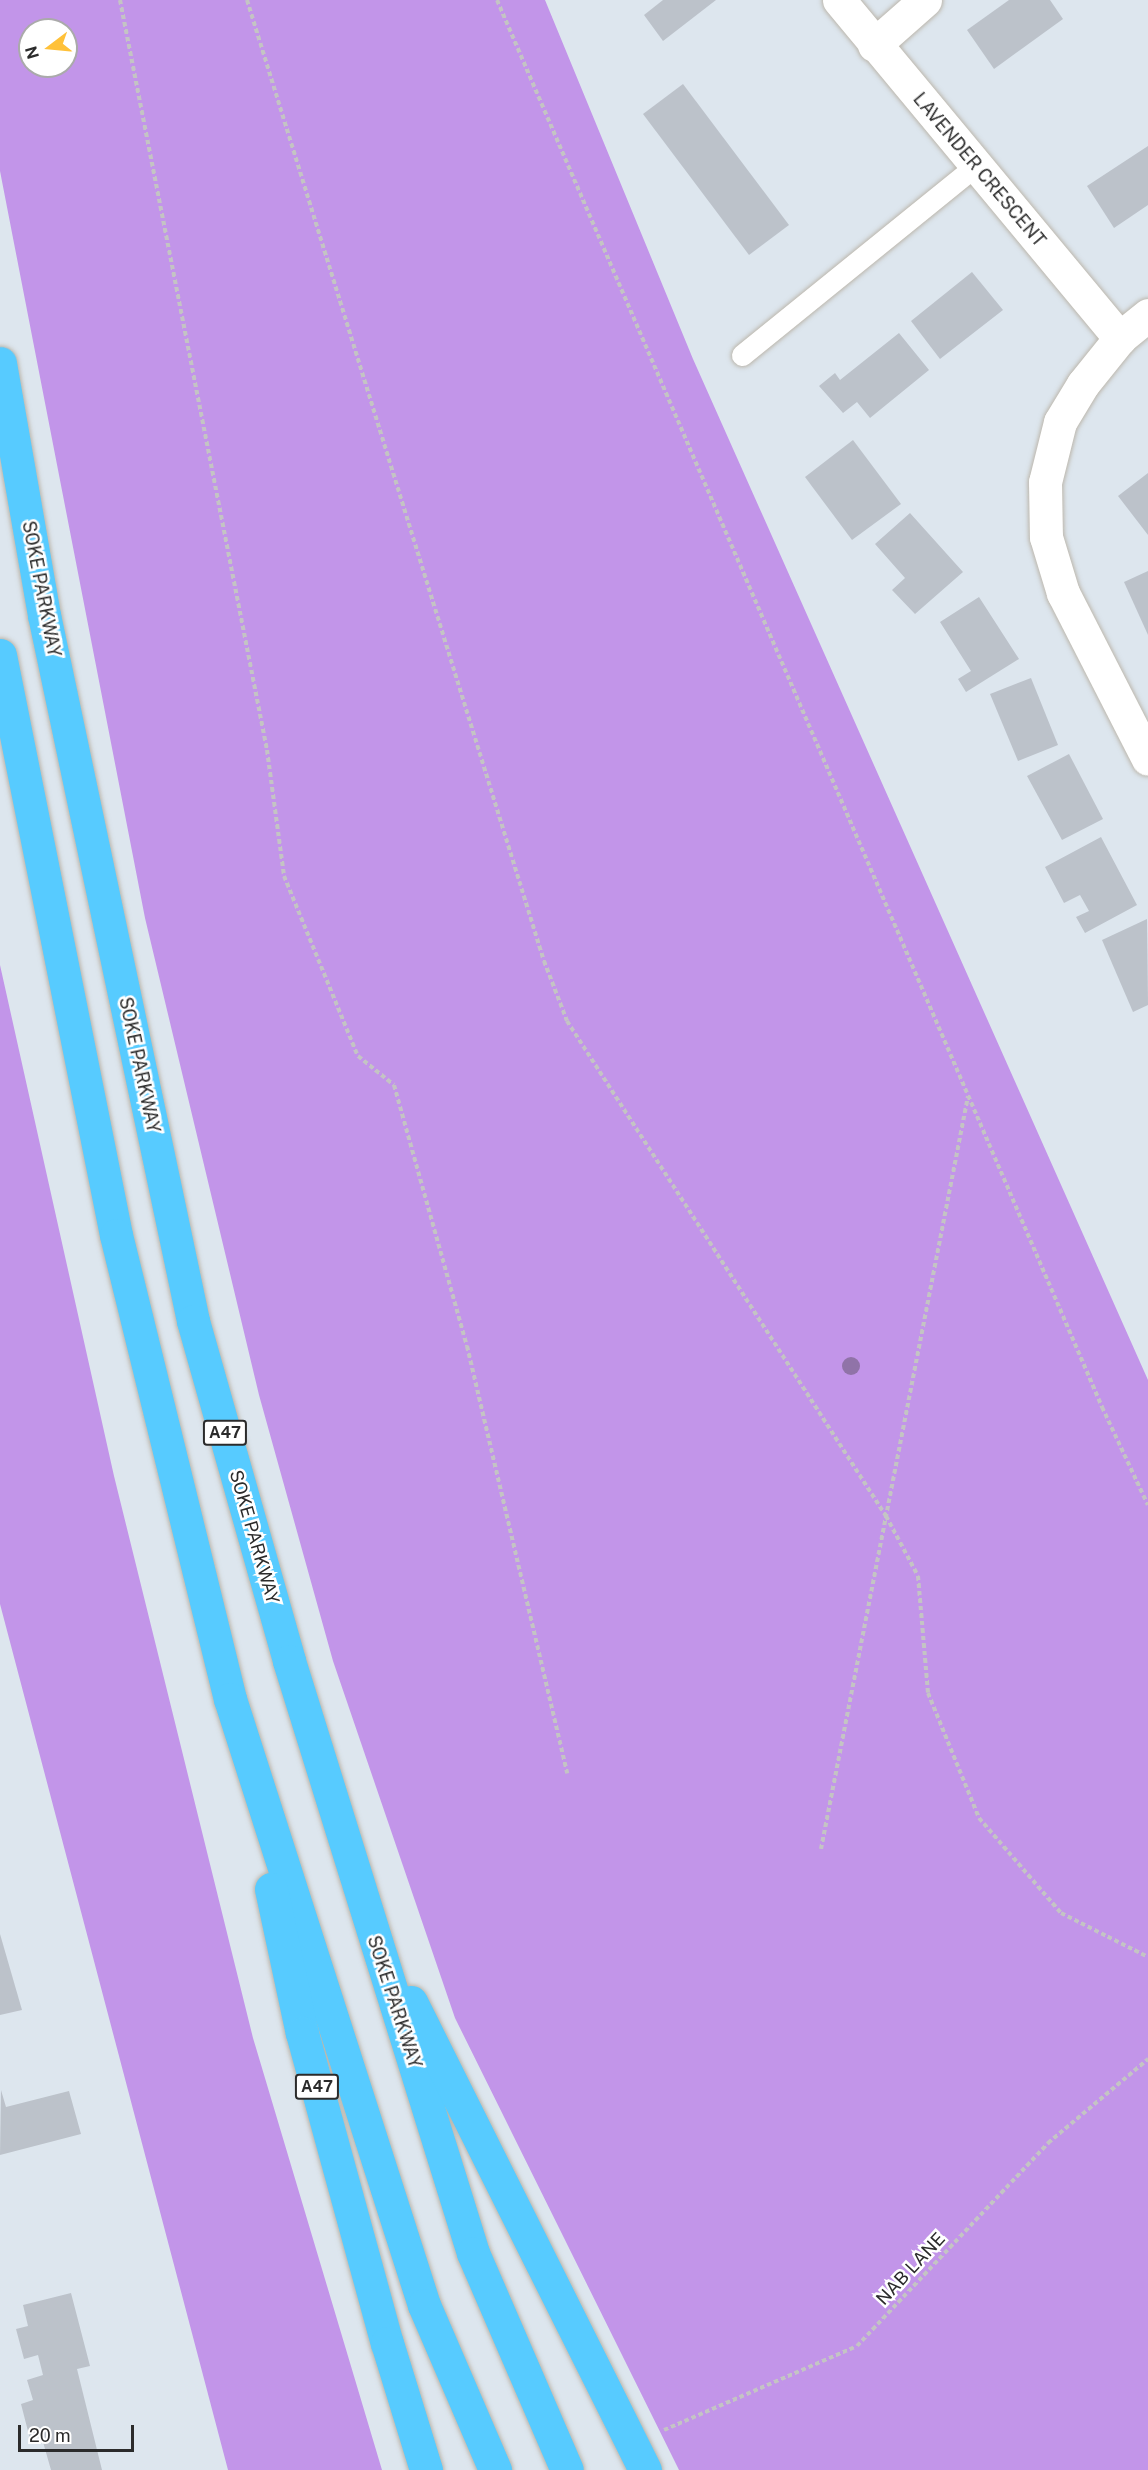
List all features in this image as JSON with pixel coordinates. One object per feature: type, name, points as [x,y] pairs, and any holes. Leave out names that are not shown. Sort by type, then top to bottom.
[{"type":"highway","name":"SOKE PARKWAY","points":[[0,363],[44,615],[193,1321],[289,1661],[364,1909],[473,2253],[567,2470]]},
{"type":"highway","name":"A47","points":[[0,655],[116,1235],[230,1699],[302,2033],[387,2343],[426,2470]]},
{"type":"highway","name":"A47","points":[[230,1699],[424,2305],[495,2470]]},
{"type":"highway","name":"A47","points":[[364,1909],[645,2470]]},
{"type":"street","name":"LAVENDER CRESCENT","points":[[839,0],[874,45],[1120,338]]},
{"type":"street","points":[[874,45],[925,0]]},
{"type":"street","points":[[1148,315],[1120,338],[1083,384],[1060,422],[1045,482],[1046,537],[1063,593],[1148,759]]},
{"type":"lane","points":[[742,355],[975,166]]},
{"type":"path","points":[[120,0],[267,750],[284,876],[358,1056],[394,1085],[467,1346],[567,1773]]},
{"type":"path","points":[[247,0],[544,962],[567,1020],[886,1516],[918,1576],[928,1693],[979,1818],[1061,1913],[1148,1957]]},
{"type":"path","points":[[497,0],[1102,1407],[1148,1505]]},
{"type":"path","points":[[821,1849],[968,1096]]},
{"type":"path","name":"NAB LANE","points":[[653,2435],[857,2346],[1048,2144],[1148,2059]]},
{"type":"shaded area","points":[[0,0],[545,0],[693,359],[1148,1380],[1148,2470],[679,2470],[455,2018],[333,1661],[259,1395],[145,918],[0,171]]},
{"type":"shaded area","points":[[0,965],[114,1476],[253,2038],[382,2470],[228,2470],[0,1604]]},
{"type":"building","points":[[663,0],[716,0],[663,41],[644,15]]},
{"type":"building","points":[[1009,0],[1050,0],[1063,19],[994,69],[967,30]]},
{"type":"building","points":[[683,84],[789,225],[749,255],[643,114]]},
{"type":"building","points":[[1148,146],[1148,205],[1114,228],[1087,186]]},
{"type":"building","points":[[972,272],[1003,310],[940,359],[911,321]]},
{"type":"building","points":[[899,333],[929,370],[870,418],[857,402],[843,413],[819,386],[835,373],[840,380]]},
{"type":"building","points":[[853,440],[901,504],[852,540],[805,477]]},
{"type":"building","points":[[1148,473],[1148,535],[1118,496]]},
{"type":"building","points":[[910,513],[963,572],[915,614],[892,590],[905,578],[875,544]]},
{"type":"building","points":[[1148,571],[1148,635],[1124,582]]},
{"type":"building","points":[[979,597],[1019,659],[966,692],[958,679],[971,671],[940,622]]},
{"type":"building","points":[[1031,678],[1058,745],[1018,761],[990,694]]},
{"type":"building","points":[[1069,754],[1103,819],[1062,840],[1027,776]]},
{"type":"building","points":[[1101,837],[1137,905],[1085,933],[1076,917],[1089,911],[1080,895],[1064,903],[1045,867]]},
{"type":"building","points":[[1147,919],[1148,1005],[1133,1012],[1102,940]]},
{"type":"building","points":[[0,1934],[22,2010],[0,2015]]},
{"type":"building","points":[[1,2090],[6,2107],[69,2091],[81,2134],[0,2155]]},
{"type":"building","points":[[71,2293],[90,2366],[77,2369],[102,2470],[51,2470],[41,2435],[30,2439],[21,2404],[33,2400],[27,2380],[43,2375],[38,2355],[24,2359],[16,2329],[28,2326],[23,2305]]}]
